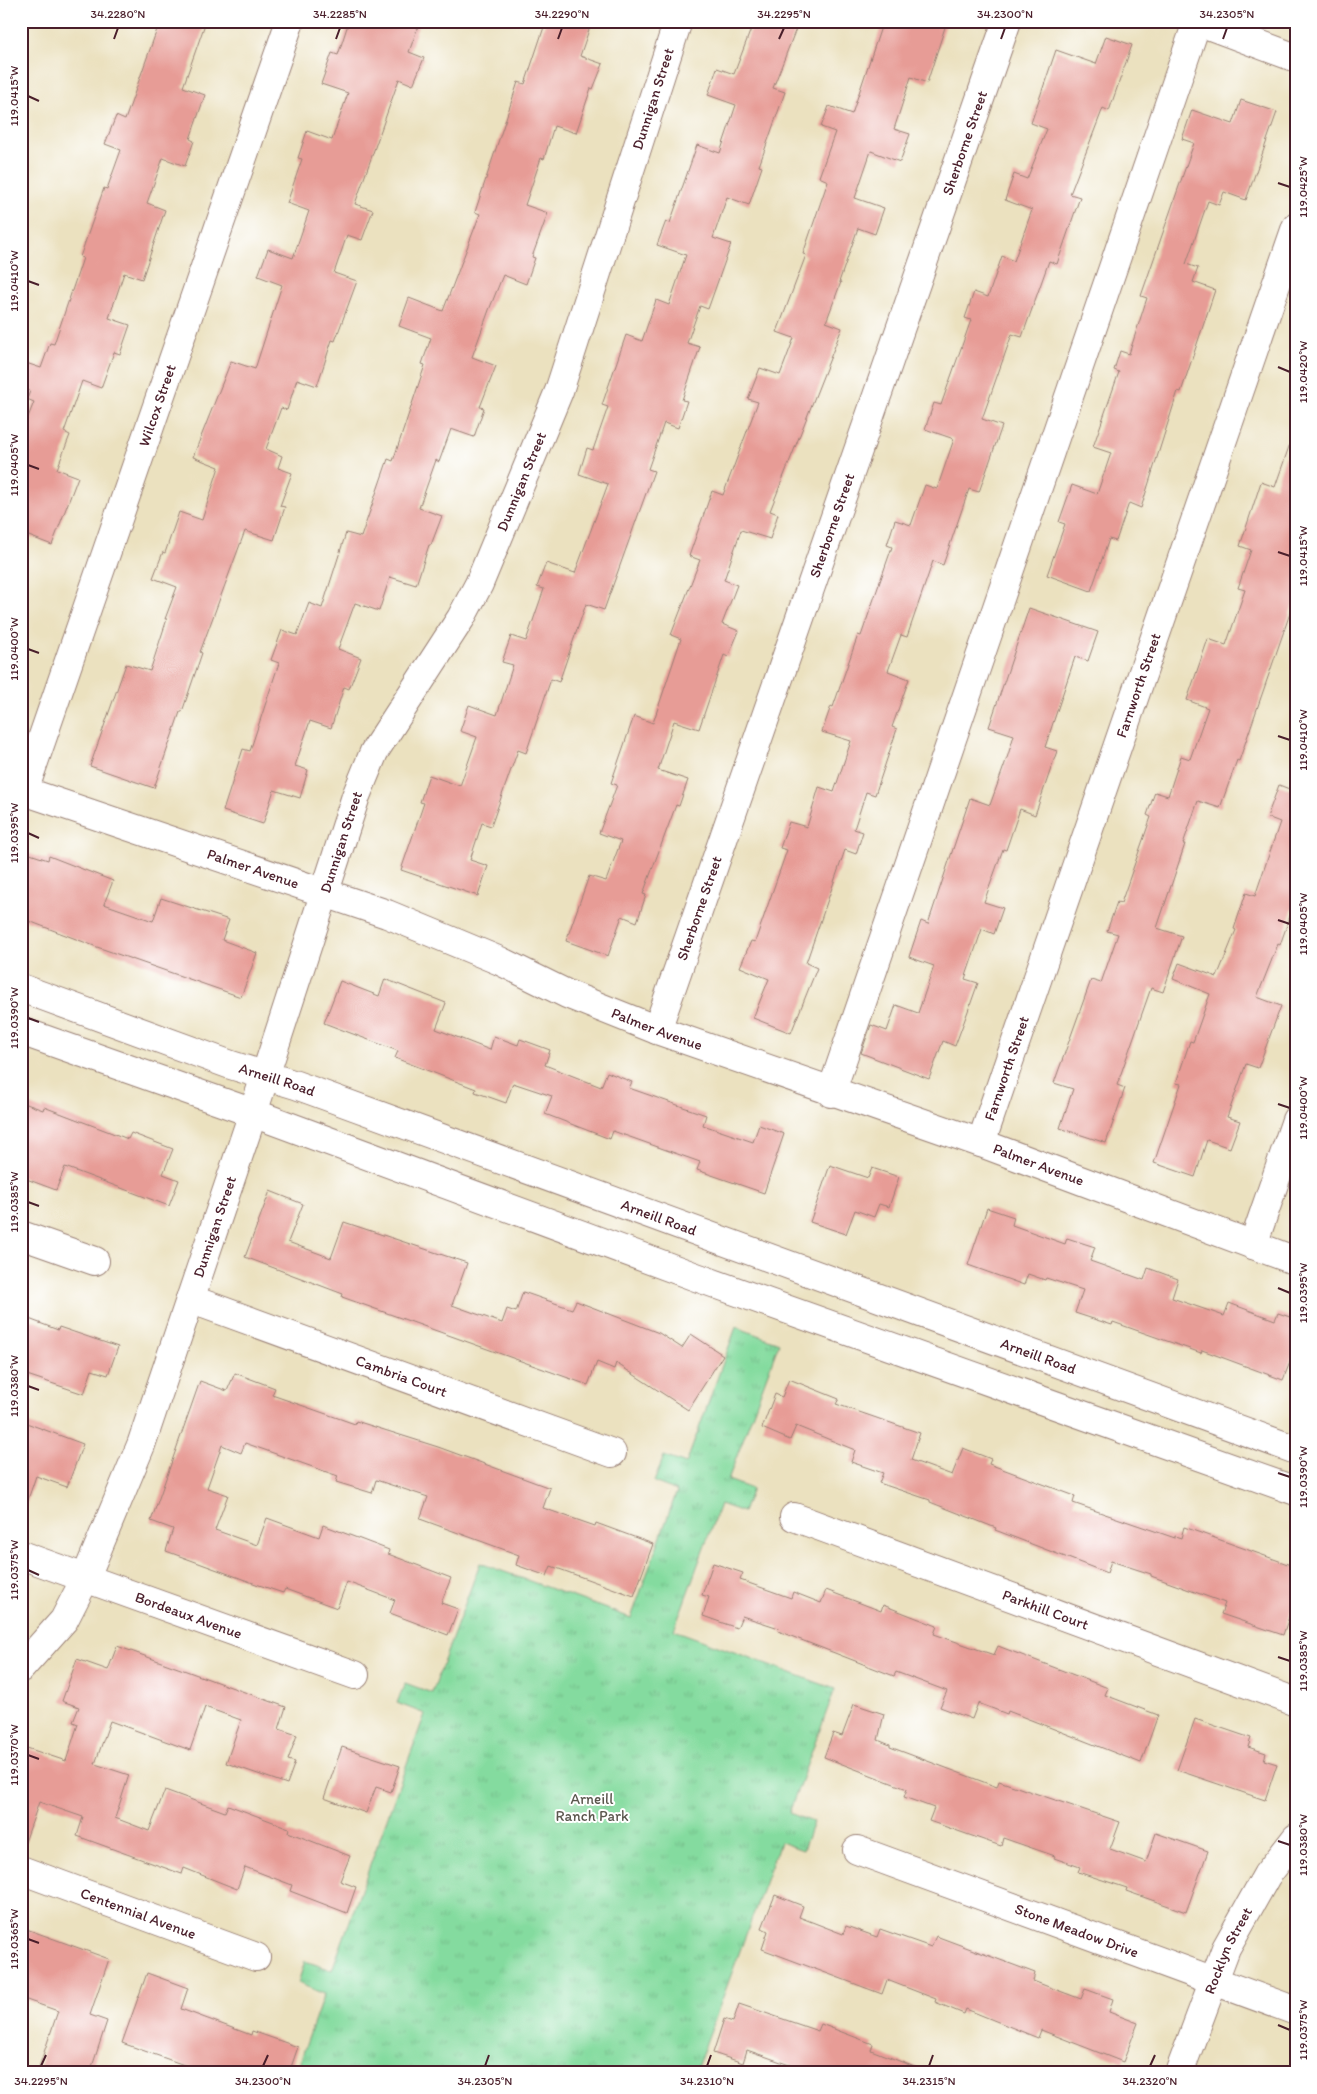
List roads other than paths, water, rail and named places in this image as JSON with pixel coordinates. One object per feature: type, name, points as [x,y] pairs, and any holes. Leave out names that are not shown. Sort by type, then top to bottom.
[{"type":"street","name":"Wilcox Street","points":[[23,791],[290,21]]},
{"type":"street","name":"Dunnigan Street","points":[[21,1668],[64,1620],[85,1579],[141,1445],[253,1113],[356,796],[374,752],[461,618],[479,584],[558,391],[678,21]]},
{"type":"street","name":"Sherborne Street","points":[[657,1030],[1007,21]]},
{"type":"street","points":[[831,1092],[1197,21],[1296,58]]},
{"type":"street","name":"Farnworth Street","points":[[981,1144],[1296,226]]},
{"type":"street","name":"Palmer Avenue","points":[[23,791],[386,914],[500,961],[568,994],[657,1030],[981,1144],[1296,1261]]},
{"type":"street","name":"Arneill Road","points":[[21,988],[265,1076],[315,1092],[1296,1450]]},
{"type":"street","points":[[21,1031],[217,1102],[253,1113],[696,1277],[1296,1491]]},
{"type":"street","points":[[1252,1245],[1296,1120]]},
{"type":"street","points":[[21,1235],[95,1261]]},
{"type":"street","name":"Cambria Court","points":[[190,1299],[612,1453]]},
{"type":"street","name":"Parkhill Court","points":[[794,1517],[1296,1702]]},
{"type":"street","name":"Bordeaux Avenue","points":[[21,1555],[355,1675]]},
{"type":"street","name":"Rocklyn Street","points":[[1179,2073],[1226,1948],[1244,1912],[1267,1875],[1296,1838]]},
{"type":"street","name":"Stone Meadow Drive","points":[[857,1850],[1296,2011]]},
{"type":"street","name":"Centennial Avenue","points":[[21,1870],[256,1957]]},
{"type":"park label","name":"Arneill Ranch Park","points":[[592,1808]]}]
